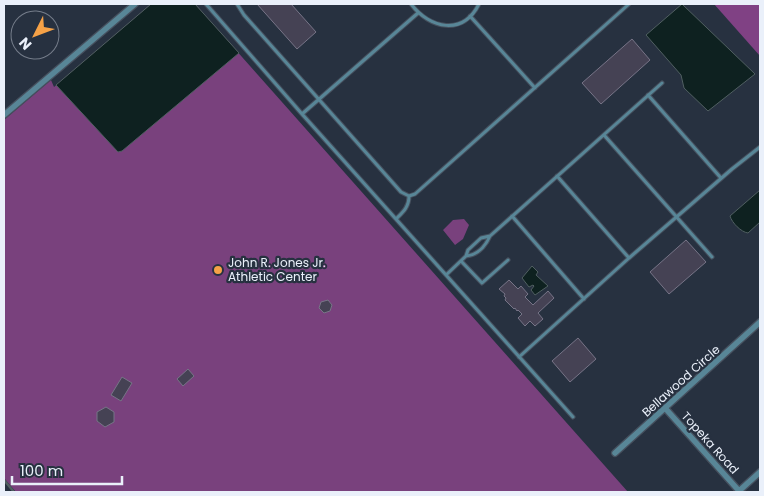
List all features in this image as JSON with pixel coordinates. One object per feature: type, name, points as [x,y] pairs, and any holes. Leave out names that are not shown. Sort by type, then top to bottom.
[{"type":"street","points":[[4,115],[135,4]]},
{"type":"street","name":"Bellawood Circle","points":[[615,454],[760,322]]},
{"type":"street","name":"Topeka Road","points":[[665,408],[739,492]]},
{"type":"street","points":[[739,492],[760,472]]},
{"type":"lane","points":[[206,4],[573,417]]},
{"type":"lane","points":[[237,4],[244,15],[401,192],[409,196],[415,194],[629,4]]},
{"type":"lane","points":[[411,4],[418,13],[436,23],[451,26],[463,22],[479,4]]},
{"type":"lane","points":[[302,114],[418,13]]},
{"type":"lane","points":[[470,16],[534,88]]},
{"type":"lane","points":[[466,256],[474,255],[486,245],[490,236],[662,83]]},
{"type":"lane","points":[[648,95],[721,178]]},
{"type":"lane","points":[[604,135],[712,257]]},
{"type":"lane","points":[[519,357],[676,217],[721,178],[760,148]]},
{"type":"lane","points":[[557,176],[630,258]]},
{"type":"lane","points":[[396,219],[409,203],[409,196]]},
{"type":"lane","points":[[512,216],[584,299]]},
{"type":"lane","points":[[446,275],[481,238],[490,236]]},
{"type":"lane","points":[[461,261],[482,283],[508,260]]},
{"type":"shaded area","name":"John R. Jones Jr. Athletic Center","points":[[151,4],[195,4],[628,492],[16,492],[4,478],[4,120],[51,80],[54,87]]},
{"type":"shaded area","points":[[151,4],[195,4],[239,53],[122,151],[118,152],[56,85]]},
{"type":"shaded area","points":[[682,4],[755,74],[708,111],[684,88],[681,75],[646,35]]},
{"type":"shaded area","points":[[714,4],[760,4],[760,56]]},
{"type":"shaded area","points":[[760,190],[760,222],[748,233],[737,227],[730,216]]},
{"type":"shaded area","points":[[464,219],[469,225],[463,239],[455,245],[443,230],[453,220]]},
{"type":"shaded area","points":[[532,266],[538,272],[536,275],[548,286],[535,295],[531,290],[534,286],[529,287],[522,278]]},
{"type":"building","points":[[257,4],[291,4],[316,32],[297,49]]},
{"type":"building","points":[[632,39],[650,60],[601,104],[582,83]]},
{"type":"building","points":[[686,240],[706,262],[669,294],[650,272]]},
{"type":"building","points":[[509,280],[518,289],[521,286],[528,294],[525,297],[533,305],[548,291],[554,298],[538,313],[543,319],[535,326],[530,321],[525,326],[518,318],[522,314],[505,300],[505,294],[499,289]]},
{"type":"building","points":[[328,300],[332,305],[330,311],[324,313],[319,308],[321,302]]},
{"type":"building","points":[[578,338],[596,359],[570,382],[552,361]]},
{"type":"building","points":[[188,369],[194,376],[183,386],[177,379]]},
{"type":"building","points":[[122,377],[132,383],[121,401],[111,395]]},
{"type":"building","points":[[106,407],[114,412],[114,422],[105,427],[97,421],[97,412]]},
{"type":"waterway","points":[[4,480],[14,492]]},
{"type":"place","name":"John R. Jones Jr. Athletic Center","points":[[218,270]]}]
